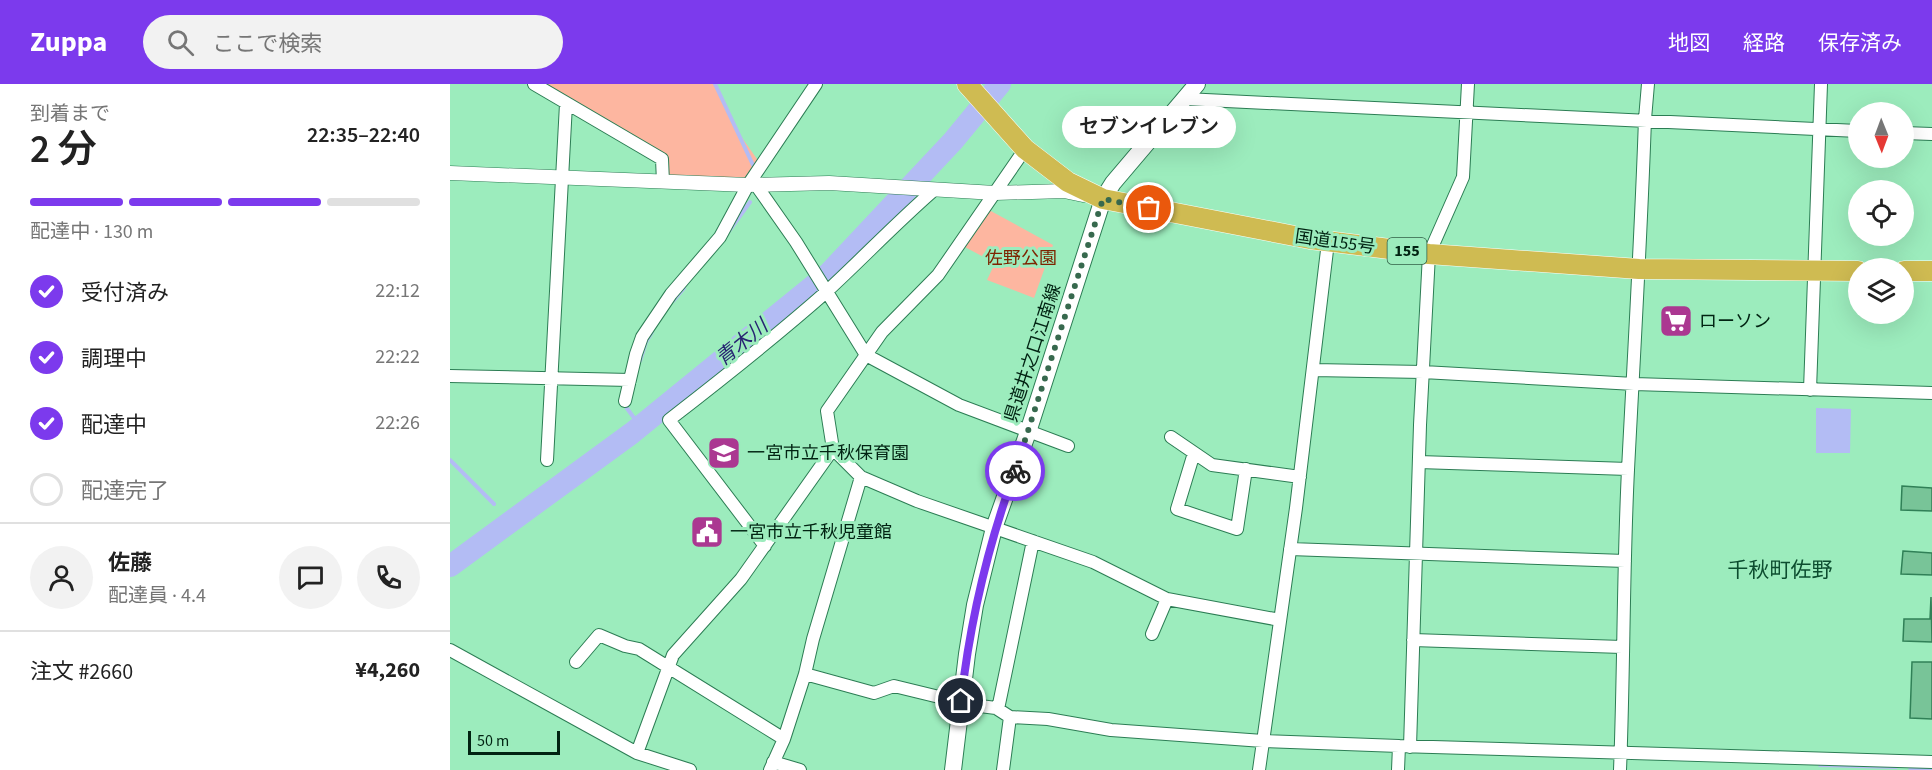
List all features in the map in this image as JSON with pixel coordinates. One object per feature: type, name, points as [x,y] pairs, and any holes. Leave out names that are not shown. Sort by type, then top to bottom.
[{"type":"highway","name":"国道155号","points":[[971,89],[1025,149],[1068,182],[1103,199],[1328,242],[1429,254],[1639,269],[1848,271]]},
{"type":"highway","points":[[1914,271],[1932,271]]},
{"type":"main road","name":"県道井之口江南線","points":[[953,770],[975,606],[994,528],[1028,432],[1103,199],[1113,183],[1197,84]]},
{"type":"street","points":[[534,84],[662,159],[663,182]]},
{"type":"street","points":[[625,401],[642,337],[671,294],[720,237],[816,84]]},
{"type":"street","points":[[1398,770],[1405,747],[1413,640],[1429,254],[1463,177],[1468,84]]},
{"type":"street","points":[[1620,770],[1628,470],[1648,84]]},
{"type":"street","points":[[1810,390],[1821,84]]},
{"type":"street","points":[[1185,99],[1848,130]]},
{"type":"street","points":[[547,460],[566,104]]},
{"type":"street","points":[[1914,133],[1932,134]]},
{"type":"street","points":[[1025,149],[938,275],[882,332],[826,411],[833,449],[861,477],[917,501],[1093,562],[1167,599],[1280,620]]},
{"type":"street","points":[[450,174],[752,185],[829,183],[995,193],[1064,191],[1103,199]]},
{"type":"street","points":[[752,185],[796,242],[866,354],[959,405],[1068,446]]},
{"type":"street","points":[[765,546],[669,420],[755,353],[827,291],[931,189]]},
{"type":"street","points":[[1259,770],[1300,477],[1328,242]]},
{"type":"street","points":[[1313,370],[1423,372],[1634,384],[1932,393]]},
{"type":"street","points":[[450,376],[630,380]]},
{"type":"street","points":[[1171,437],[1212,465],[1300,477]]},
{"type":"street","points":[[636,753],[673,656],[741,579],[833,449]]},
{"type":"street","points":[[1194,453],[1177,509],[1237,530],[1246,470]]},
{"type":"street","points":[[1419,462],[1628,470]]},
{"type":"street","points":[[800,770],[771,766],[784,739],[805,674],[813,639],[861,477]]},
{"type":"street","points":[[998,709],[1033,541]]},
{"type":"street","points":[[1290,549],[1625,561]]},
{"type":"street","points":[[1152,634],[1167,599]]},
{"type":"street","points":[[576,662],[600,635],[625,646],[639,648],[784,739]]},
{"type":"street","points":[[1413,640],[1622,647]]},
{"type":"street","points":[[450,650],[660,766],[690,770]]},
{"type":"street","points":[[805,674],[874,693],[894,686],[998,709],[1010,717],[1048,719],[1111,730],[1263,741],[1405,747],[1783,756],[1902,766],[1932,762]]},
{"type":"street","points":[[1004,770],[1010,717]]},
{"type":"street","points":[[1783,756],[1783,770]]},
{"type":"green space","points":[[537,84],[715,84],[736,129],[759,162],[756,185],[663,182],[662,159]]},
{"type":"green space","name":"佐野公園","points":[[989,210],[1053,245],[1034,298],[987,280],[995,263],[961,245]]},
{"type":"water","points":[[1816,408],[1851,409],[1850,453],[1816,453]]},
{"type":"building","points":[[1902,486],[1932,488],[1932,511],[1901,510]]},
{"type":"building","points":[[1903,551],[1932,553],[1932,575],[1901,574]]},
{"type":"building","points":[[1931,597],[1932,642],[1903,641],[1904,619],[1930,619]]},
{"type":"building","points":[[1912,662],[1932,662],[1932,719],[1910,718]]},
{"type":"waterway","points":[[715,84],[753,165]]},
{"type":"waterway","name":"青木川","points":[[450,566],[632,433],[829,273],[953,141],[1000,84]]},
{"type":"waterway","points":[[729,231],[750,202]]},
{"type":"waterway","points":[[673,301],[684,288]]},
{"type":"waterway","points":[[640,361],[652,332]]},
{"type":"waterway","points":[[627,403],[626,407],[640,426]]},
{"type":"waterway","points":[[450,460],[494,504]]},
{"type":"waterway","points":[[1820,765],[1896,767]]},
{"type":"waterway","points":[[1910,768],[1932,768]]},
{"type":"way so far","points":[[1015,471],[1103,199],[1149,208]]},
{"type":"place","name":"セブンイレブン","points":[[1149,208]]},
{"type":"place","name":"ローソン","points":[[1676,321]]},
{"type":"place","name":"一宮市立千秋保育園","points":[[724,453]]},
{"type":"place","name":"一宮市立千秋児童館","points":[[707,532]]},
{"type":"district","name":"千秋町佐野","points":[[1780,570]]},
{"type":"route","points":[[961,701],[975,606],[994,528],[1015,471]]}]
